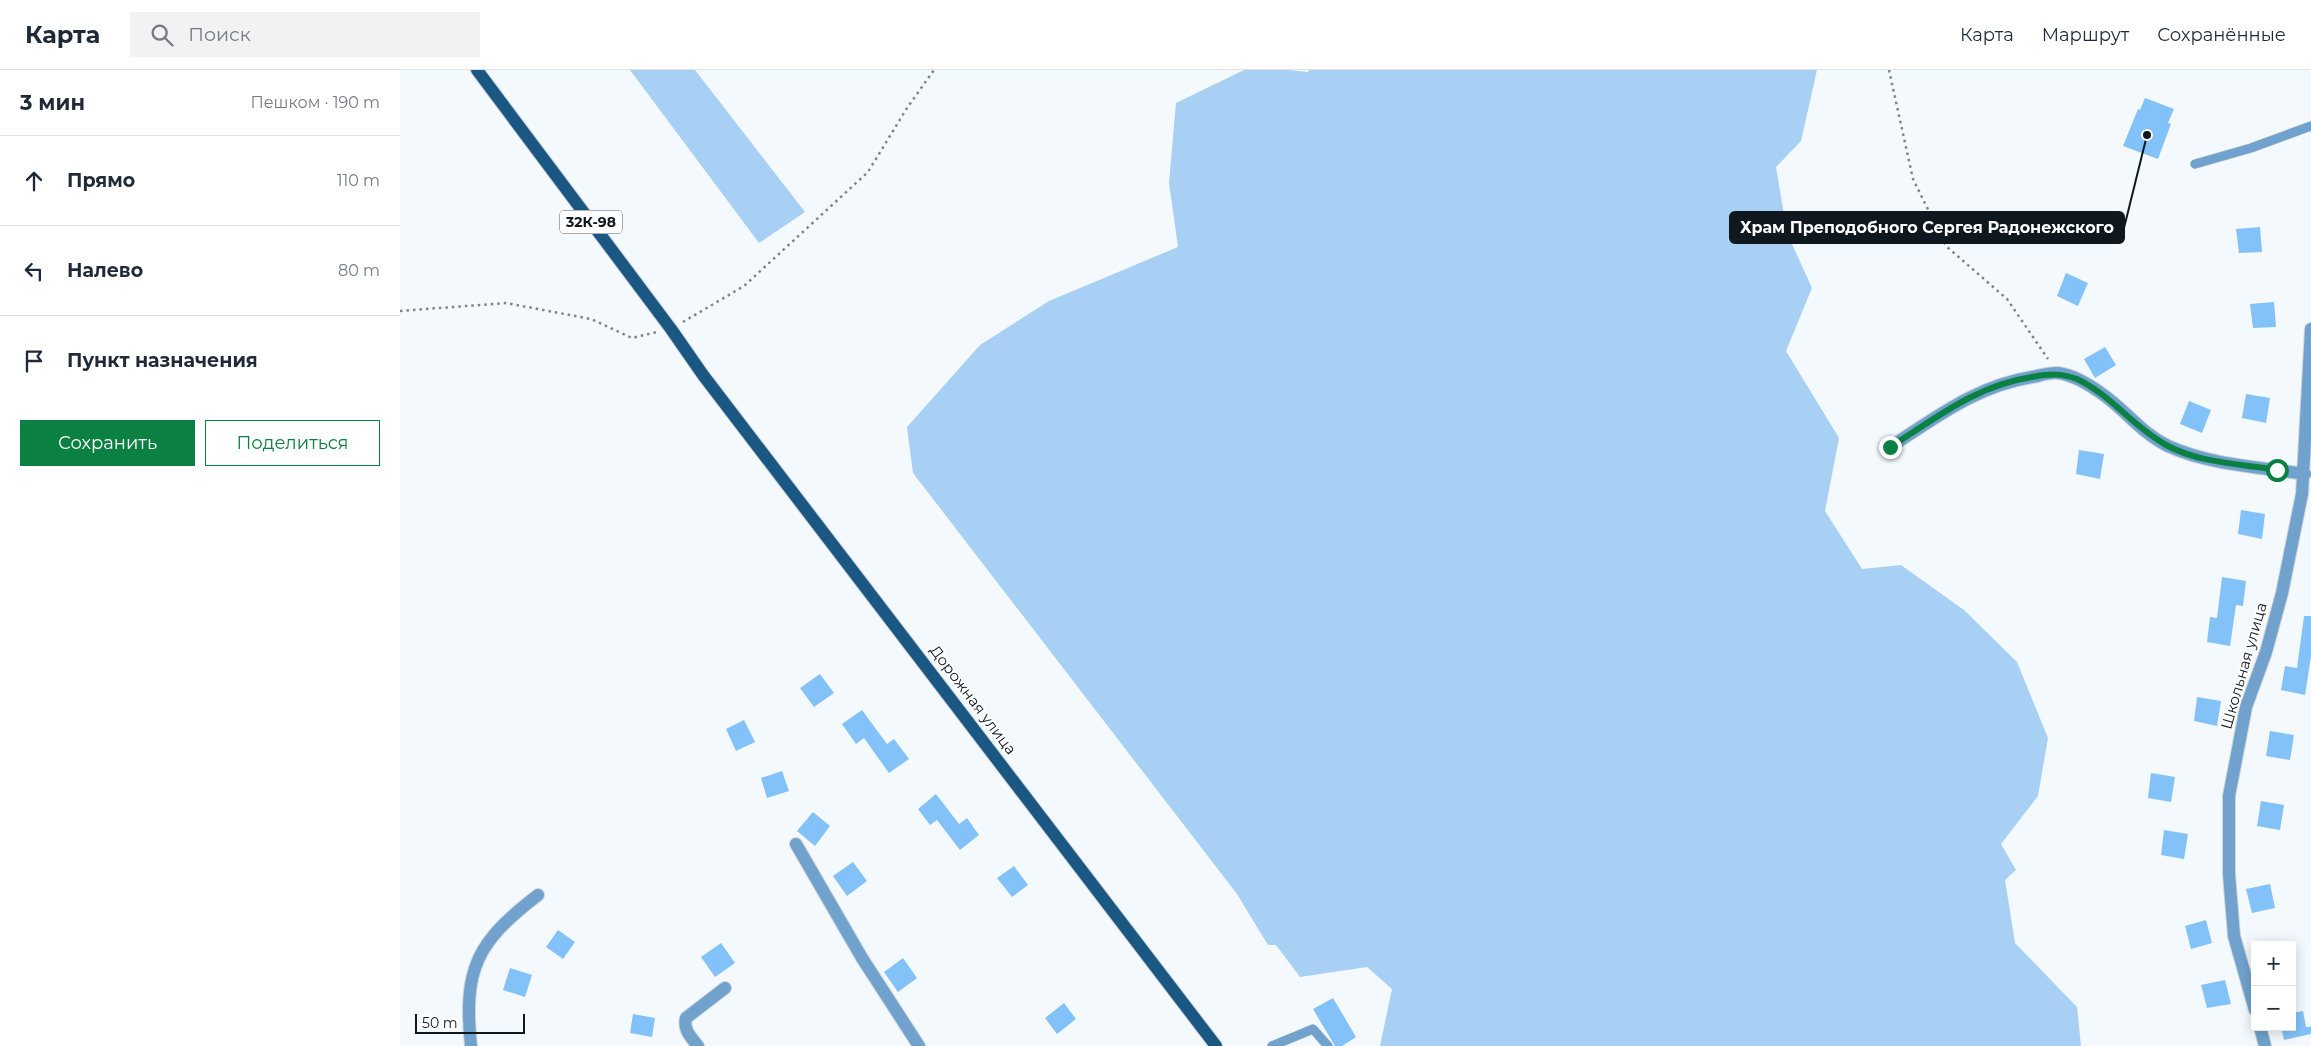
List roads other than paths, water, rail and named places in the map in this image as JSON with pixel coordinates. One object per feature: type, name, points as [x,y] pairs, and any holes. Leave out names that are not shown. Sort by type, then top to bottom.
[{"type":"main road","name":"Дорожная улица","points":[[477,70],[671,329],[703,375],[1216,1046]]},
{"type":"street","name":"Школьная улица","points":[[2251,996],[2234,936],[2229,874],[2229,796],[2246,707],[2266,652],[2307,495],[2305,474],[2311,330]]},
{"type":"street","points":[[1890,447],[1975,393],[2007,381],[2058,373],[2077,380],[2106,396],[2145,431],[2165,444],[2186,454],[2212,460],[2305,474]]},
{"type":"street","points":[[796,844],[862,958],[919,1046]]},
{"type":"street","points":[[471,1046],[470,994],[474,967],[486,943],[506,920],[538,896]]},
{"type":"street","points":[[698,1046],[687,1032],[686,1018],[725,988]]},
{"type":"street","points":[[2261,1031],[2265,1046]]},
{"type":"lane","points":[[2196,164],[2251,148],[2311,126]]},
{"type":"lane","points":[[1272,1046],[1313,1029],[1328,1046]]},
{"type":"place","name":"Храм Преподобного Сергея Радонежского","points":[[2147,135]]}]
